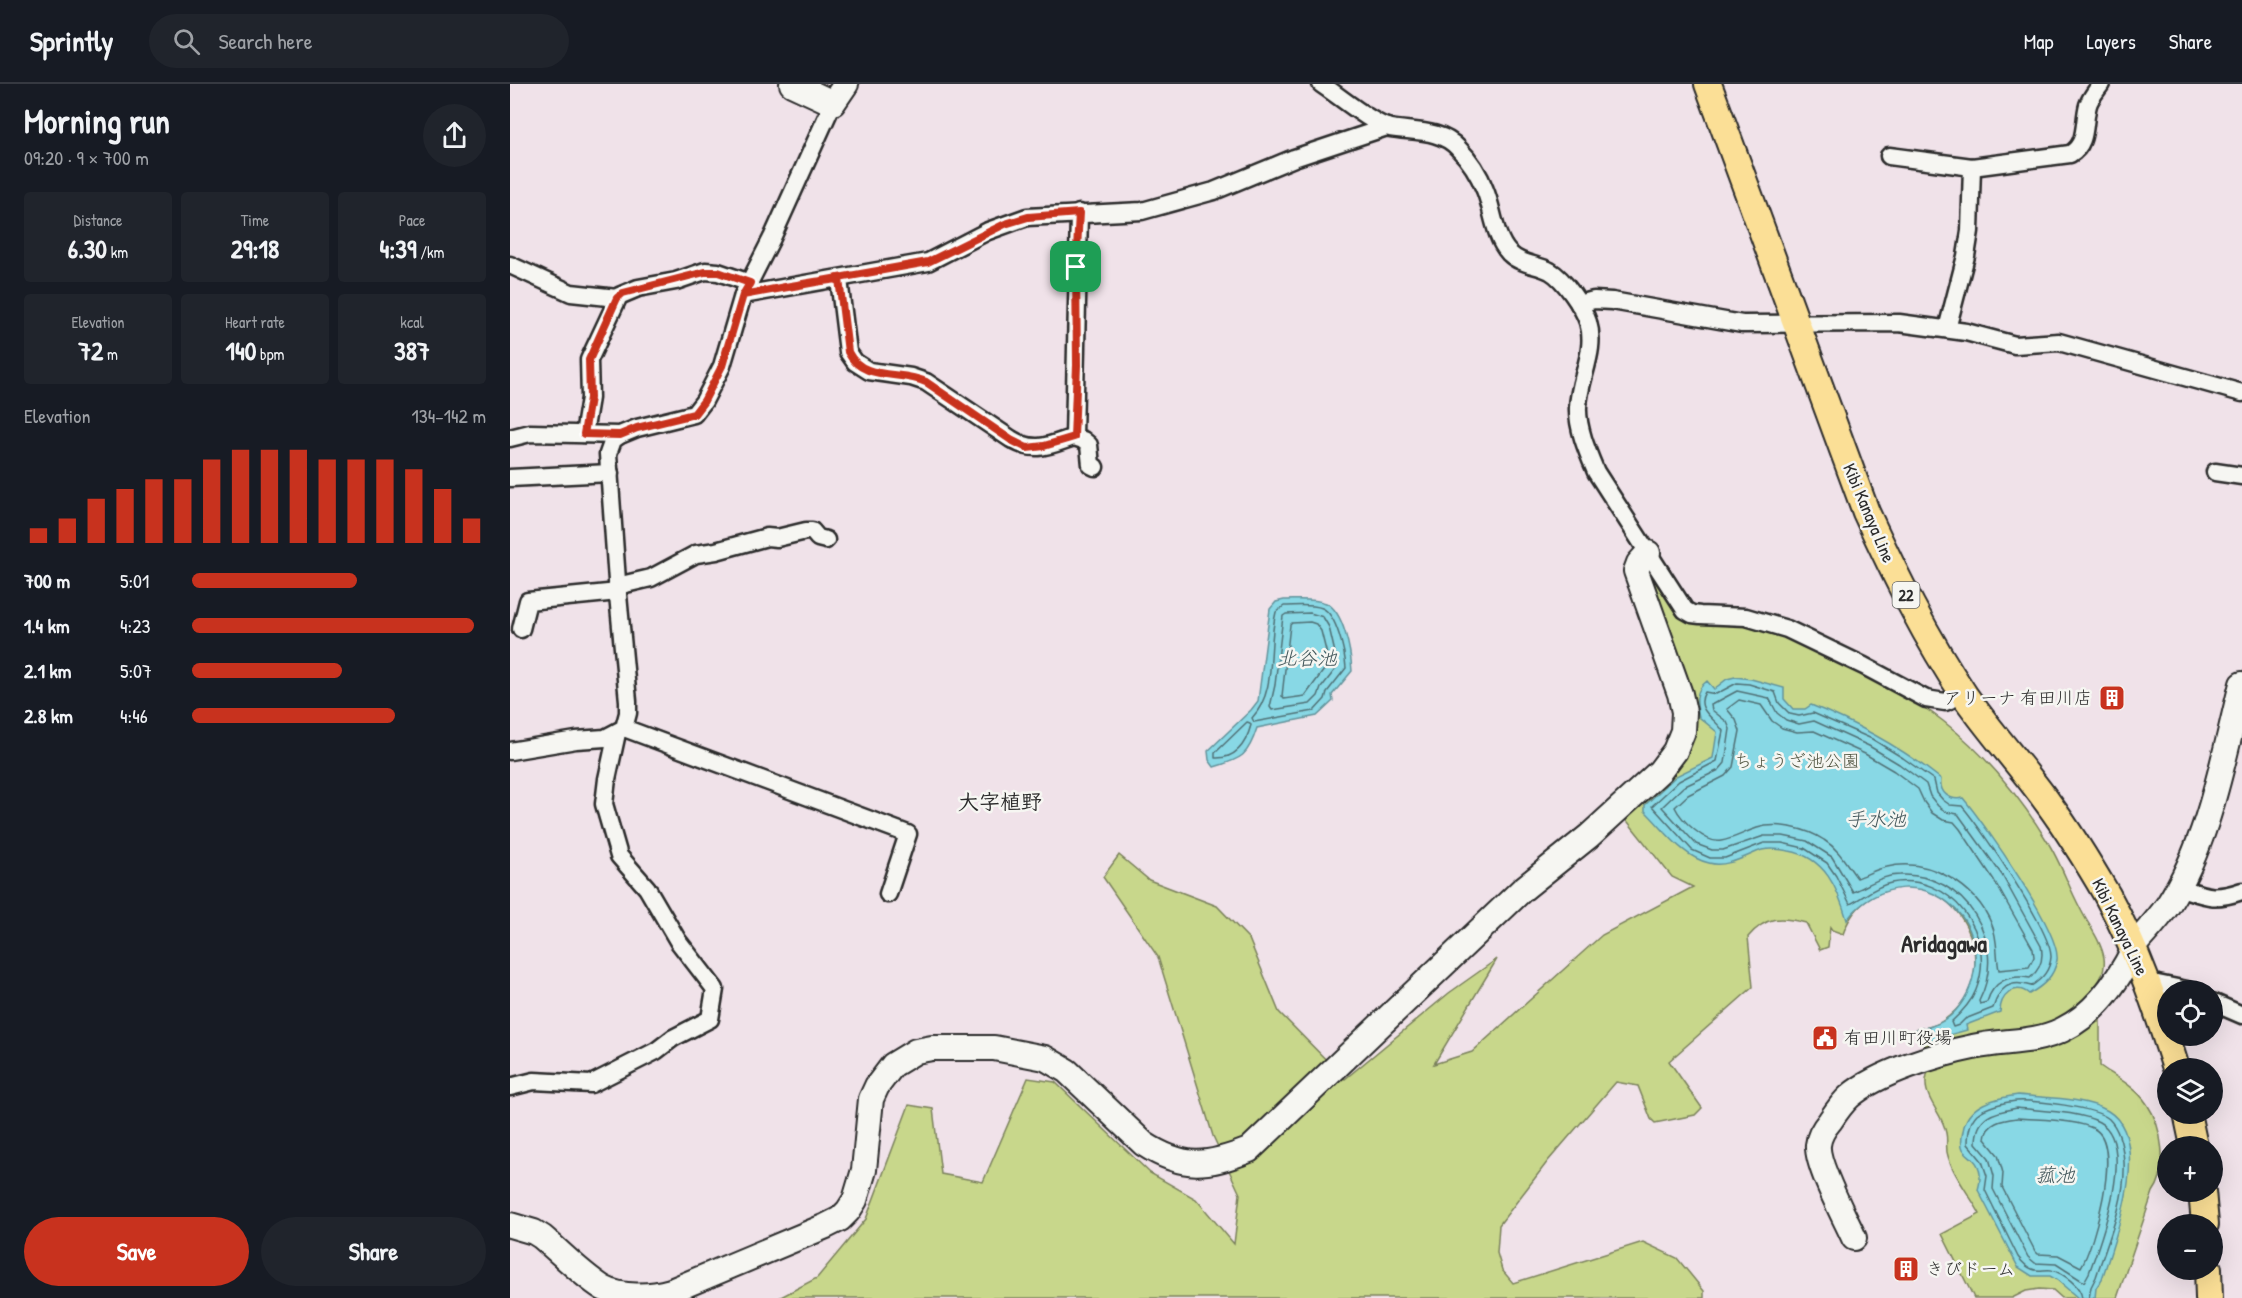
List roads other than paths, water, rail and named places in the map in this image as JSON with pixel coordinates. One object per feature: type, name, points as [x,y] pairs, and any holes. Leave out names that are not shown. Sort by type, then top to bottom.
[{"type":"main road","name":"Kibi Kanaya Line","points":[[1708,84],[1866,512],[1907,598],[1965,694],[2048,803],[2106,895],[2148,982],[2173,1058]]},
{"type":"main road","points":[[2208,1280],[2209,1298]]},
{"type":"street","points":[[510,438],[530,433],[620,435],[637,428],[694,414],[704,401],[722,366],[747,289],[839,94],[792,84]]},
{"type":"street","points":[[1321,84],[1387,127],[1439,135],[1457,146],[1473,166],[1485,189],[1505,248],[1524,263],[1551,272],[1580,304],[1588,323],[1591,343],[1579,396],[1580,426],[1596,472],[1679,603],[1692,614],[1746,617],[1787,629],[1926,699],[1945,702],[1965,694]]},
{"type":"street","points":[[1889,156],[1972,167],[2070,154],[2078,150],[2082,144],[2088,103],[2101,84]]},
{"type":"street","points":[[584,434],[590,398],[589,360],[617,298],[623,293],[705,272],[718,272],[747,289],[839,279],[928,262],[988,231],[1028,217],[1142,211],[1214,192],[1294,158],[1387,127]]},
{"type":"street","points":[[1947,329],[1966,256],[1970,231],[1972,167]]},
{"type":"street","points":[[1074,437],[1079,213]]},
{"type":"street","points":[[510,265],[571,293],[617,298]]},
{"type":"street","points":[[839,279],[848,352],[851,358],[862,367],[877,374],[911,377],[926,382],[1011,440],[1027,448],[1044,446],[1074,437],[1083,440],[1089,446],[1091,465],[1095,467]]},
{"type":"street","points":[[1580,304],[1594,300],[1612,301],[1742,324],[1891,323],[1947,329],[2014,345],[2059,342],[2242,393]]},
{"type":"street","points":[[510,1087],[534,1081],[591,1084],[656,1051],[673,1038],[710,1019],[715,989],[678,941],[647,888],[619,856],[604,804],[607,779],[628,713],[610,473],[610,446],[620,435]]},
{"type":"street","points":[[2215,472],[2242,476]]},
{"type":"street","points":[[510,478],[610,473]]},
{"type":"street","points":[[521,629],[528,601],[617,589],[651,578],[696,554],[767,537],[777,538],[812,531],[818,538],[826,540]]},
{"type":"street","points":[[510,1226],[534,1232],[542,1237],[603,1288],[634,1295],[661,1294],[671,1291],[812,1232],[840,1219],[855,1200],[864,1170],[871,1099],[877,1086],[892,1065],[904,1056],[932,1048],[994,1048],[1045,1058],[1067,1071],[1144,1144],[1158,1153],[1183,1162],[1204,1164],[1228,1159],[1250,1150],[1523,889],[1589,836],[1660,771],[1675,751],[1683,731],[1684,712],[1680,694],[1636,571],[1639,563],[1648,553]]},
{"type":"street","points":[[1854,1238],[1818,1155],[1820,1136],[1845,1100],[1876,1080],[1939,1056],[1976,1046],[2025,1042],[2062,1030],[2099,1002],[2122,972],[2133,948],[2166,907],[2194,854],[2205,824],[2242,684]]},
{"type":"street","points":[[510,751],[576,740],[605,738],[621,730],[908,834],[888,894]]},
{"type":"street","points":[[2178,887],[2213,898],[2226,897],[2242,891]]},
{"type":"street","points":[[2148,982],[2157,984]]},
{"type":"street","points":[[2223,1007],[2242,1015]]},
{"type":"water","name":"北谷池","points":[[1316,600],[1332,607],[1342,623],[1352,671],[1332,695],[1333,701],[1317,716],[1257,728],[1243,755],[1214,767],[1209,760],[1208,751],[1258,701],[1270,609],[1276,602]]},
{"type":"water","name":"手水池","points":[[1735,677],[1784,688],[1784,699],[1793,709],[1805,709],[1811,705],[1862,728],[1895,747],[1941,779],[1946,795],[1958,799],[1963,798],[2003,853],[2047,926],[2055,946],[2057,960],[2047,980],[2029,994],[2019,990],[2009,992],[2005,996],[2000,1012],[1966,1025],[1967,1030],[1924,1042],[1914,1030],[1938,1024],[1956,1010],[1971,985],[1974,972],[1974,943],[1969,929],[1949,903],[1935,894],[1919,889],[1903,888],[1873,897],[1847,920],[1828,876],[1821,867],[1801,854],[1765,849],[1729,863],[1716,864],[1699,860],[1674,842],[1645,811],[1645,805],[1676,776],[1713,758],[1717,732],[1699,717],[1698,693],[1707,681],[1714,689],[1727,679]]},
{"type":"water","name":"菰池","points":[[2018,1095],[2064,1099],[2099,1106],[2108,1111],[2121,1125],[2128,1144],[2127,1191],[2102,1279],[2096,1288],[2095,1298],[2078,1298],[2050,1276],[2032,1276],[2018,1267],[1978,1190],[1980,1178],[1978,1166],[1962,1145],[1966,1122],[1970,1114],[1983,1104]]},
{"type":"place","name":"アリーナ 有田川店","points":[[2112,698]]},
{"type":"place","name":"有田川町役場","points":[[1825,1038]]},
{"type":"place","name":"きびドーム","points":[[1906,1269]]},
{"type":"district","name":"大字植野","points":[[1000,802]]},
{"type":"district","name":"Aridagawa","points":[[1944,944]]},
{"type":"park label","name":"ちょうざ池公園","points":[[1797,761]]}]
